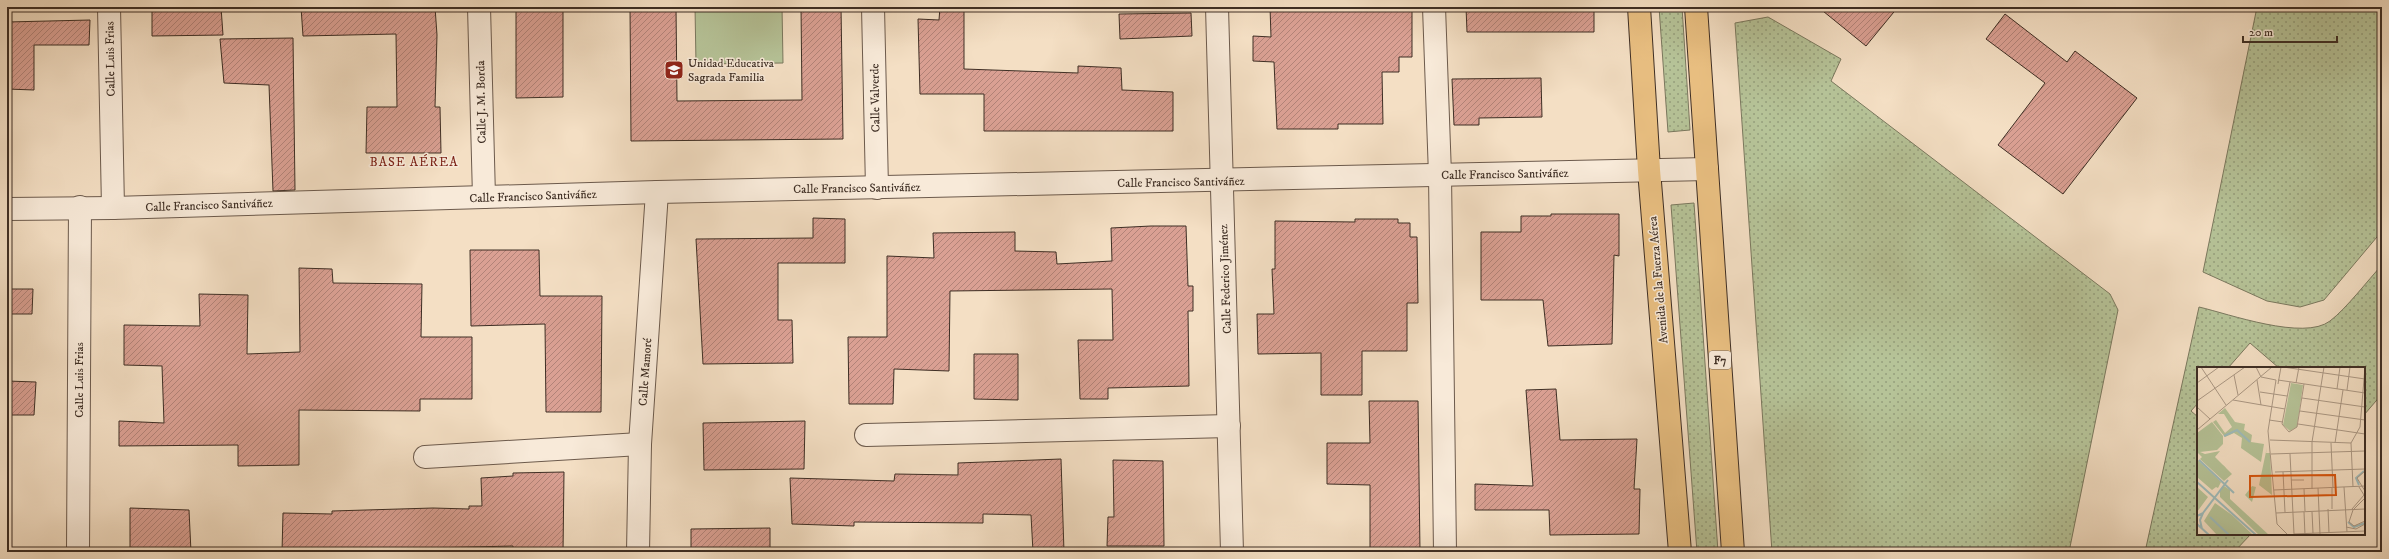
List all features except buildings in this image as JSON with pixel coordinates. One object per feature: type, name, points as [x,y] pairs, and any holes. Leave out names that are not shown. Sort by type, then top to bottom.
[{"type":"highway","name":"Avenida de la Fuerza Aérea","points":[[1639,7],[1649,170],[1680,552]]},
{"type":"highway","name":"F7","points":[[1696,7],[1733,552]]},
{"type":"street","name":"Calle Luis Frias","points":[[109,7],[113,208]]},
{"type":"street","name":"Calle J. M. Borda","points":[[479,7],[484,197]]},
{"type":"street","name":"Calle Valverde","points":[[873,7],[877,188]]},
{"type":"street","name":"Calle Federico Jiménez","points":[[1217,7],[1232,552]]},
{"type":"street","points":[[1434,7],[1440,175],[1445,552]]},
{"type":"street","name":"Calle Francisco Santiváñez","points":[[7,209],[80,207],[113,208],[657,192],[1222,181],[1707,168]]},
{"type":"street","name":"Calle Mamoré","points":[[638,552],[640,444],[657,192]]},
{"type":"street","name":"Calle Luis Frias","points":[[78,552],[80,207]]},
{"type":"street","points":[[866,435],[1229,426]]},
{"type":"street","points":[[426,457],[640,444]]},
{"type":"green space","points":[[695,7],[782,7],[783,63],[696,64]]},
{"type":"green space","points":[[1659,7],[1682,7],[1690,130],[1668,132]]},
{"type":"green space","points":[[2257,7],[2382,7],[2382,231],[2324,300],[2300,307],[2267,301],[2203,272]]},
{"type":"green space","points":[[1768,17],[1841,59],[1831,81],[2110,294],[2118,310],[2069,552],[1772,552],[1735,23]]},
{"type":"green space","points":[[1694,203],[1718,552],[1697,552],[1671,205]]},
{"type":"green space","points":[[2382,265],[2382,394],[2365,414],[2365,367],[2278,367],[2250,343],[2229,367],[2197,367],[2197,404],[2191,411],[2197,416],[2197,535],[2250,535],[2234,552],[2145,552],[2199,307],[2266,324],[2303,328],[2318,326],[2330,321],[2350,302]]},
{"type":"place","name":"Unidad Educativa Sagrada Familia","points":[[674,70]]},
{"type":"district","name":"BASE AÉREA","points":[[414,161]]}]
